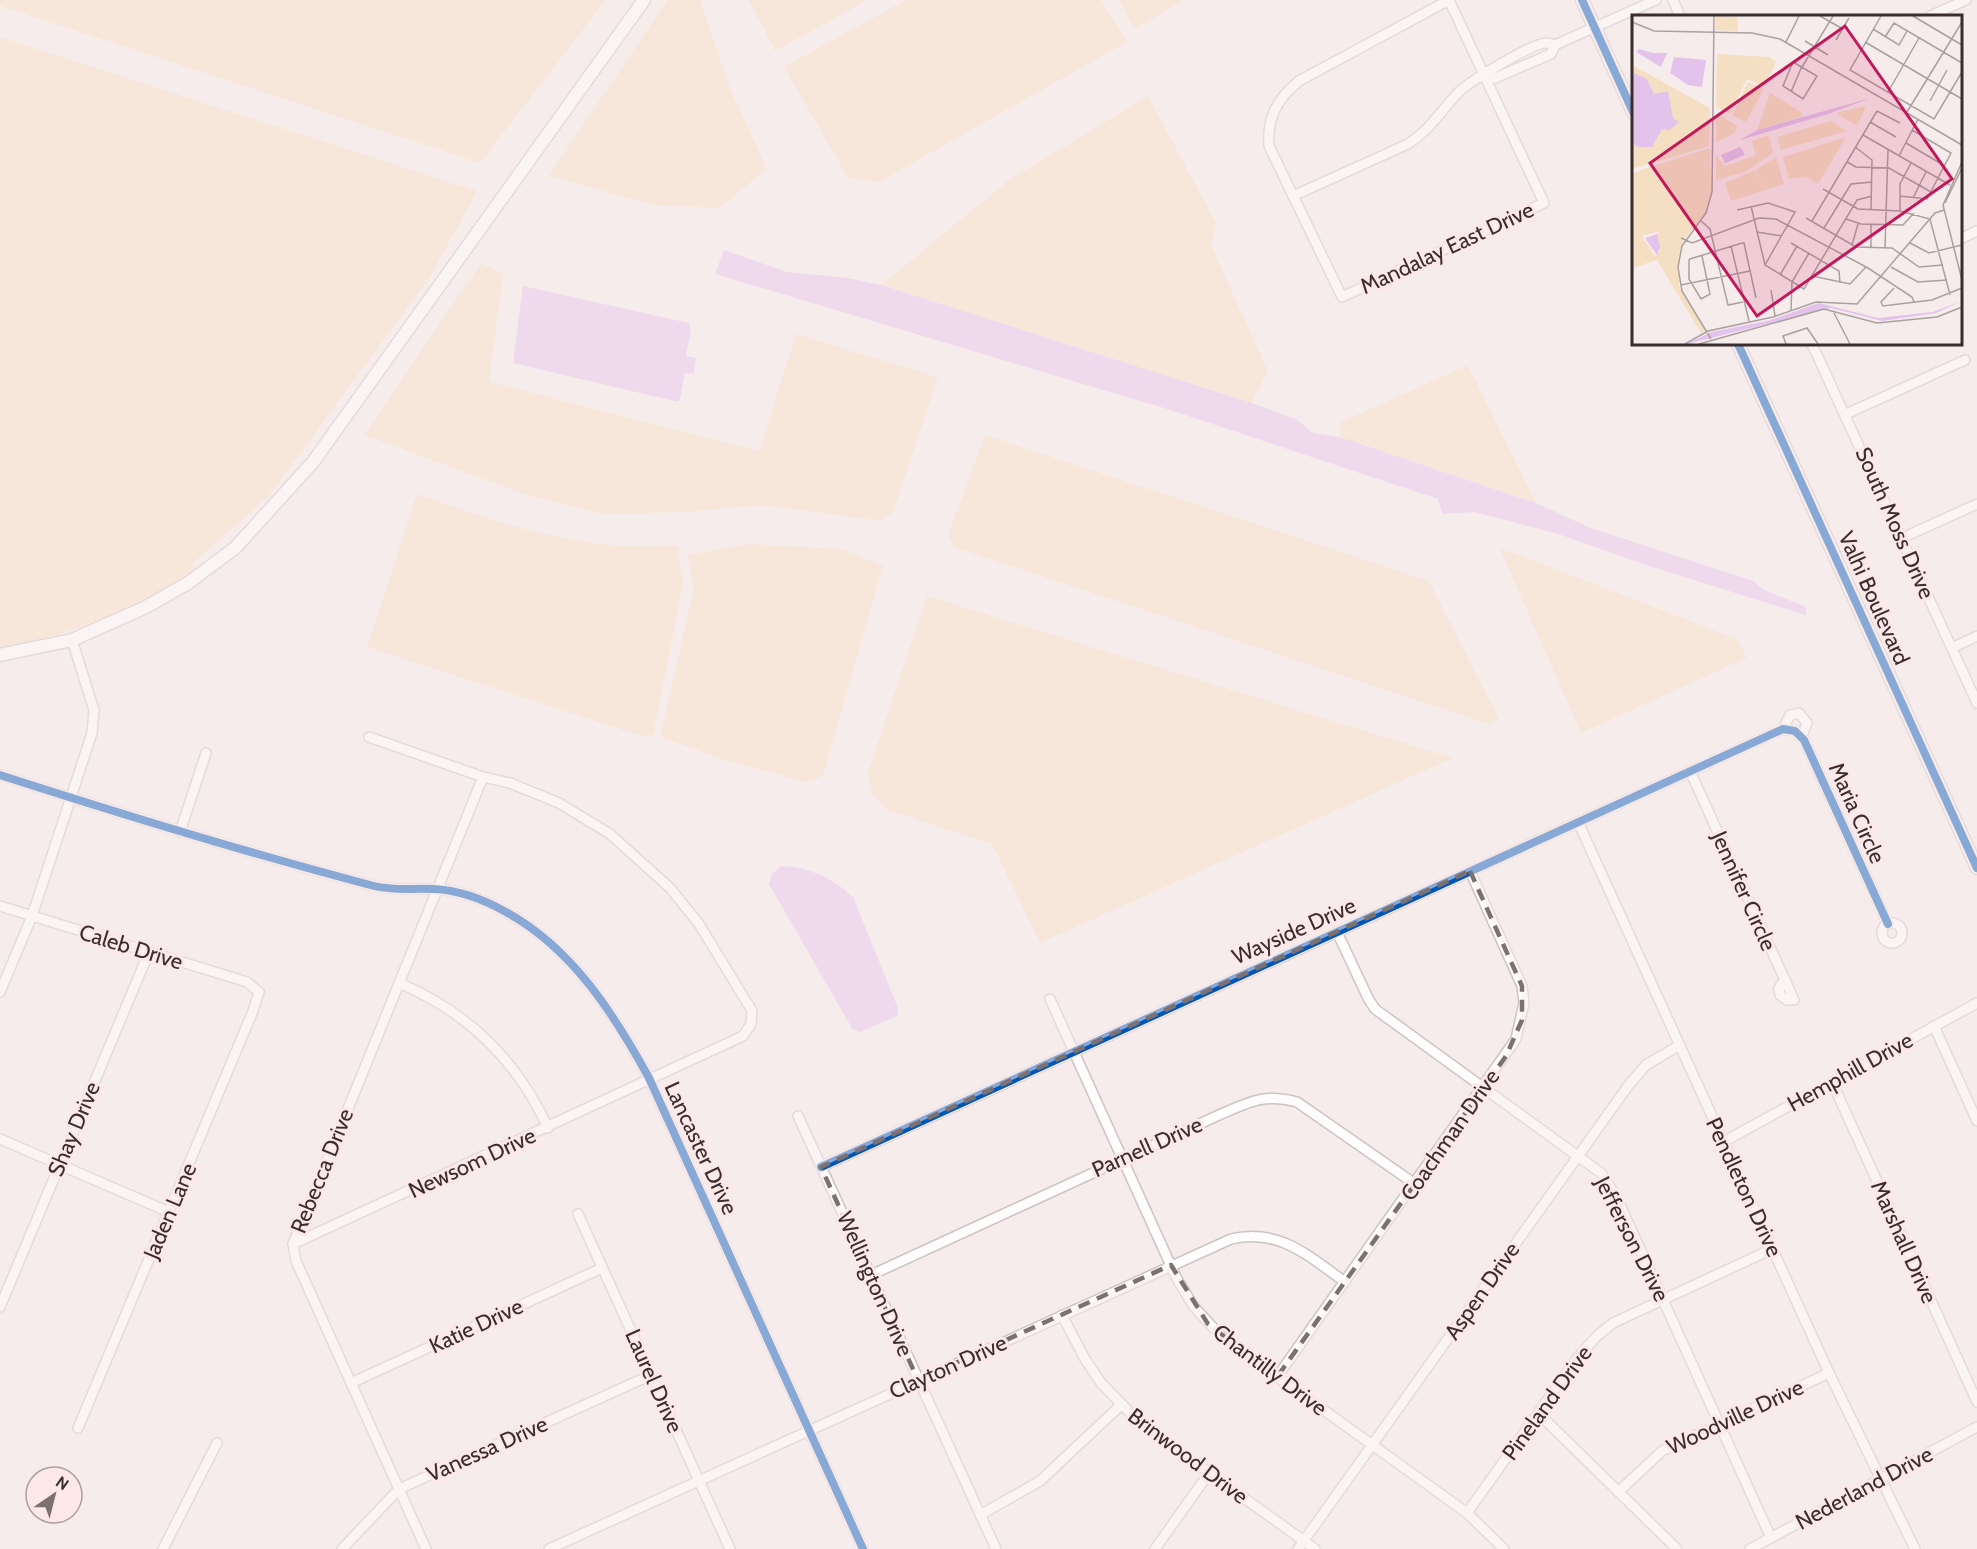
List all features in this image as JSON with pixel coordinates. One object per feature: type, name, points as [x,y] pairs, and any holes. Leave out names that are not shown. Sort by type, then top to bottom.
[{"type":"street","points":[[0,655],[72,640],[146,607],[188,583],[235,548],[313,462],[644,0]]},
{"type":"street","points":[[1449,0],[1299,81],[1283,94],[1272,112],[1268,130],[1269,146],[1293,196],[1408,144],[1426,133],[1458,92],[1485,76],[1495,78],[1551,54],[1556,45],[1656,0]]},
{"type":"street","name":"Mandalay East Drive","points":[[1293,196],[1342,297],[1544,203],[1449,0]]},
{"type":"street","points":[[1582,0],[1632,110]]},
{"type":"street","points":[[1673,0],[1680,15]]},
{"type":"street","points":[[1930,15],[1943,5],[1966,0]]},
{"type":"street","points":[[1962,238],[1977,231]]},
{"type":"street","name":"Valhi Boulevard","points":[[1738,345],[1977,868]]},
{"type":"street","name":"South Moss Drive","points":[[1812,345],[1977,703]]},
{"type":"street","points":[[1846,414],[1965,360]]},
{"type":"street","points":[[1902,538],[1977,504]]},
{"type":"street","points":[[1952,648],[1977,636]]},
{"type":"street","points":[[0,992],[32,916],[94,722],[92,701],[72,640]]},
{"type":"street","name":"Maria Circle","points":[[1783,729],[1790,715],[1799,713],[1807,723],[1802,736],[1888,924]]},
{"type":"street","points":[[1783,729],[1795,731],[1802,736]]},
{"type":"street","name":"Wayside Drive","points":[[821,1167],[1783,729]]},
{"type":"street","points":[[369,737],[483,777]]},
{"type":"street","points":[[180,832],[206,753]]},
{"type":"street","name":"Jennifer Circle","points":[[1690,771],[1794,1000]]},
{"type":"street","name":"Lancaster Drive","points":[[0,775],[240,851],[385,889],[436,889],[473,895],[508,913],[545,939],[591,985],[623,1030],[649,1078],[863,1549]]},
{"type":"street","name":"Rebecca Drive","points":[[426,1549],[296,1261],[294,1244],[483,777]]},
{"type":"street","name":"Newsom Drive","points":[[294,1244],[743,1036],[752,1024],[752,1011],[692,915],[670,888],[610,834],[559,803],[510,783],[483,777]]},
{"type":"street","name":"Pendleton Drive","points":[[1578,822],[1829,1373],[1879,1480],[1915,1549]]},
{"type":"street","name":"Coachman Drive","points":[[1277,1377],[1516,1039],[1524,1003],[1519,978],[1470,871]]},
{"type":"street","name":"Caleb Drive","points":[[0,906],[247,982],[259,992]]},
{"type":"street","name":"Jefferson Drive","points":[[1337,932],[1375,1008],[1601,1173],[1616,1196],[1772,1538]]},
{"type":"street","name":"Shay Drive","points":[[0,1307],[149,952]]},
{"type":"street","points":[[399,983],[443,1004],[485,1036],[522,1079],[548,1128]]},
{"type":"street","name":"Jaden Lane","points":[[78,1428],[254,1011],[259,992]]},
{"type":"street","name":"Chantilly Drive","points":[[1050,999],[1171,1265],[1194,1306],[1208,1324],[1277,1377],[1467,1513],[1504,1549]]},
{"type":"street","name":"Hemphill Drive","points":[[1723,1142],[1977,1003]]},
{"type":"street","points":[[1934,1026],[1977,1121]]},
{"type":"street","name":"Aspen Drive","points":[[1300,1545],[1646,1065],[1680,1046]]},
{"type":"street","name":"Marshall Drive","points":[[1832,1082],[1977,1402]]},
{"type":"street","name":"Parnell Drive","points":[[871,1275],[1255,1099],[1277,1097],[1308,1109],[1415,1184]]},
{"type":"street","name":"Wellington Drive","points":[[798,1116],[996,1549]]},
{"type":"street","points":[[0,1139],[169,1212]]},
{"type":"street","name":"Laurel Drive","points":[[578,1214],[730,1549]]},
{"type":"street","name":"Clayton Drive","points":[[549,1549],[564,1546],[808,1430],[1231,1239],[1263,1236],[1284,1242],[1345,1282]]},
{"type":"street","name":"Pineland Drive","points":[[1467,1513],[1538,1413],[1597,1336],[1613,1323],[1773,1249]]},
{"type":"street","name":"Katie Drive","points":[[351,1383],[602,1268]]},
{"type":"street","name":"Brinwood Drive","points":[[1062,1315],[1085,1359],[1121,1405],[1140,1423],[1209,1473],[1300,1545],[1315,1549]]},
{"type":"street","name":"Woodville Drive","points":[[1618,1492],[1662,1451],[1829,1373]]},
{"type":"street","name":"Vanessa Drive","points":[[342,1549],[399,1489],[651,1375]]},
{"type":"street","points":[[980,1515],[1041,1481],[1121,1405]]},
{"type":"street","points":[[1538,1413],[1677,1549]]},
{"type":"street","name":"Nederland Drive","points":[[1750,1549],[1977,1427]]},
{"type":"street","points":[[163,1549],[217,1443]]},
{"type":"street","points":[[1155,1549],[1209,1473]]},
{"type":"highlighted area","points":[[1470,871],[1522,986],[1522,1020],[1506,1056],[1277,1377],[1208,1324],[1171,1265],[918,1380],[821,1167]]},
{"type":"shaded area","points":[[0,0],[606,0],[480,163],[0,6]]},
{"type":"shaded area","points":[[667,0],[700,0],[730,88],[767,169],[719,208],[654,205],[549,176]]},
{"type":"shaded area","points":[[749,0],[868,0],[775,51]]},
{"type":"shaded area","points":[[906,0],[1101,0],[1127,42],[879,182],[848,178],[784,67]]},
{"type":"shaded area","points":[[1119,0],[1184,0],[1135,29]]},
{"type":"shaded area","points":[[0,37],[477,191],[432,274],[269,496],[192,564],[195,569],[149,596],[102,619],[52,636],[0,649]]},
{"type":"shaded area","points":[[1148,96],[1216,223],[1211,245],[1268,371],[1252,403],[881,285],[1010,179]]},
{"type":"shaded area","points":[[724,250],[787,272],[848,278],[881,285],[1252,403],[1296,419],[1313,433],[1340,437],[1536,503],[1591,528],[1753,581],[1764,590],[1806,607],[1806,615],[1646,565],[1558,534],[1475,512],[1442,514],[1438,499],[1167,409],[715,274]]},
{"type":"shaded area","points":[[481,263],[503,274],[489,382],[759,451],[796,334],[938,377],[893,512],[881,521],[763,505],[687,512],[603,514],[530,496],[364,435]]},
{"type":"shaded area","points":[[523,286],[689,323],[691,330],[686,356],[696,358],[694,374],[685,373],[678,402],[513,363]]},
{"type":"shaded area","points":[[1468,365],[1536,503],[1340,437],[1341,422]]},
{"type":"shaded area","points":[[985,435],[1429,581],[1499,719],[1489,724],[953,547],[948,535]]},
{"type":"shaded area","points":[[417,494],[547,535],[601,544],[678,546],[683,584],[653,735],[642,736],[367,647]]},
{"type":"shaded area","points":[[748,544],[842,549],[883,566],[823,776],[806,782],[725,760],[660,737],[694,588],[688,555]]},
{"type":"shaded area","points":[[1499,547],[1737,639],[1747,658],[1581,733]]},
{"type":"shaded area","points":[[927,596],[1453,758],[1040,943],[992,844],[888,810],[871,793],[868,772]]},
{"type":"shaded area","points":[[781,866],[811,871],[837,884],[853,897],[898,1008],[897,1016],[860,1032],[853,1030],[769,884],[772,874]]},
{"type":"cycle path","points":[[1582,0],[1632,110]]},
{"type":"cycle path","points":[[1738,345],[1977,868]]},
{"type":"cycle path","points":[[821,1167],[1783,729],[1795,731],[1804,740],[1888,924]]},
{"type":"cycle path","points":[[0,775],[186,833],[381,888],[443,890],[471,896],[506,912],[551,944],[571,963],[606,1007],[649,1078],[863,1549]]}]
